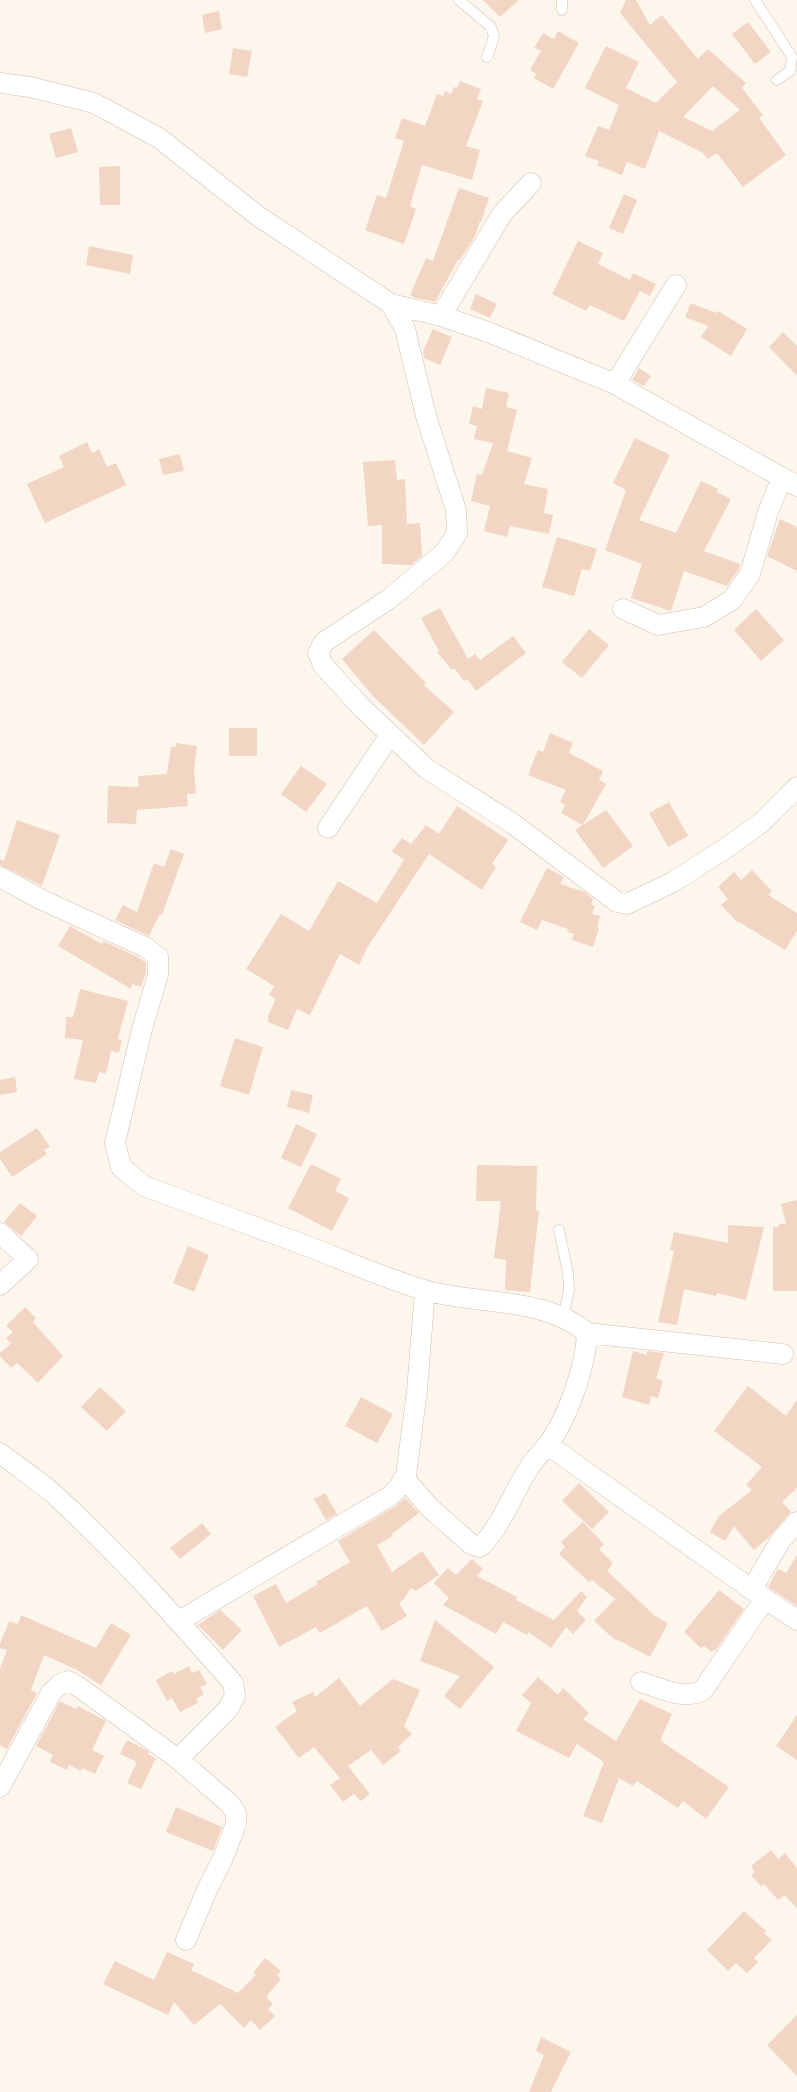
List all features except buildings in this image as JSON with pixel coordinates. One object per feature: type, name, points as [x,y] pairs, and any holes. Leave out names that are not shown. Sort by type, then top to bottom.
[{"type":"street","points":[[0,83],[30,87],[94,103],[159,138],[258,216],[391,304],[441,316],[488,332],[615,384],[789,482],[768,512],[750,574],[732,600],[704,617],[658,625],[623,608]]},
{"type":"street","points":[[441,316],[502,214],[531,183]]},
{"type":"street","points":[[615,384],[676,285]]},
{"type":"street","points":[[391,304],[405,329],[426,416],[456,510],[457,533],[444,553],[389,599],[324,642],[318,653],[323,665],[390,735],[427,769],[512,823],[617,902],[627,904],[673,882],[761,823],[797,787]]},
{"type":"street","points":[[328,828],[390,735]]},
{"type":"street","points":[[0,877],[40,899],[145,947],[158,957],[158,975],[142,1029],[115,1143],[121,1168],[144,1186],[425,1290],[480,1300],[517,1304],[563,1317],[587,1332],[783,1354]]},
{"type":"street","points":[[0,1233],[28,1258],[0,1285]]},
{"type":"street","points":[[179,1621],[390,1496],[399,1487],[406,1475],[417,1391],[425,1290]]},
{"type":"street","points":[[404,1478],[430,1508],[471,1544],[479,1547],[486,1541],[530,1467],[548,1445],[563,1421],[586,1350],[587,1332]]},
{"type":"street","points":[[548,1445],[797,1620]]},
{"type":"street","points":[[0,1453],[56,1496],[123,1562],[179,1621],[233,1683],[235,1696],[228,1709],[178,1759]]},
{"type":"street","points":[[641,1682],[685,1695],[695,1695],[703,1690],[739,1635],[782,1540],[797,1522]]},
{"type":"street","points":[[0,1787],[4,1765],[51,1693],[59,1685],[68,1682],[79,1687],[178,1759],[230,1804],[236,1813],[236,1824],[223,1858],[206,1892],[186,1940]]},
{"type":"lane","points":[[459,0],[491,27],[494,37],[487,57]]},
{"type":"lane","points":[[755,0],[792,57],[790,72],[777,80]]},
{"type":"lane","points":[[559,1230],[568,1273],[569,1291],[563,1317]]}]
